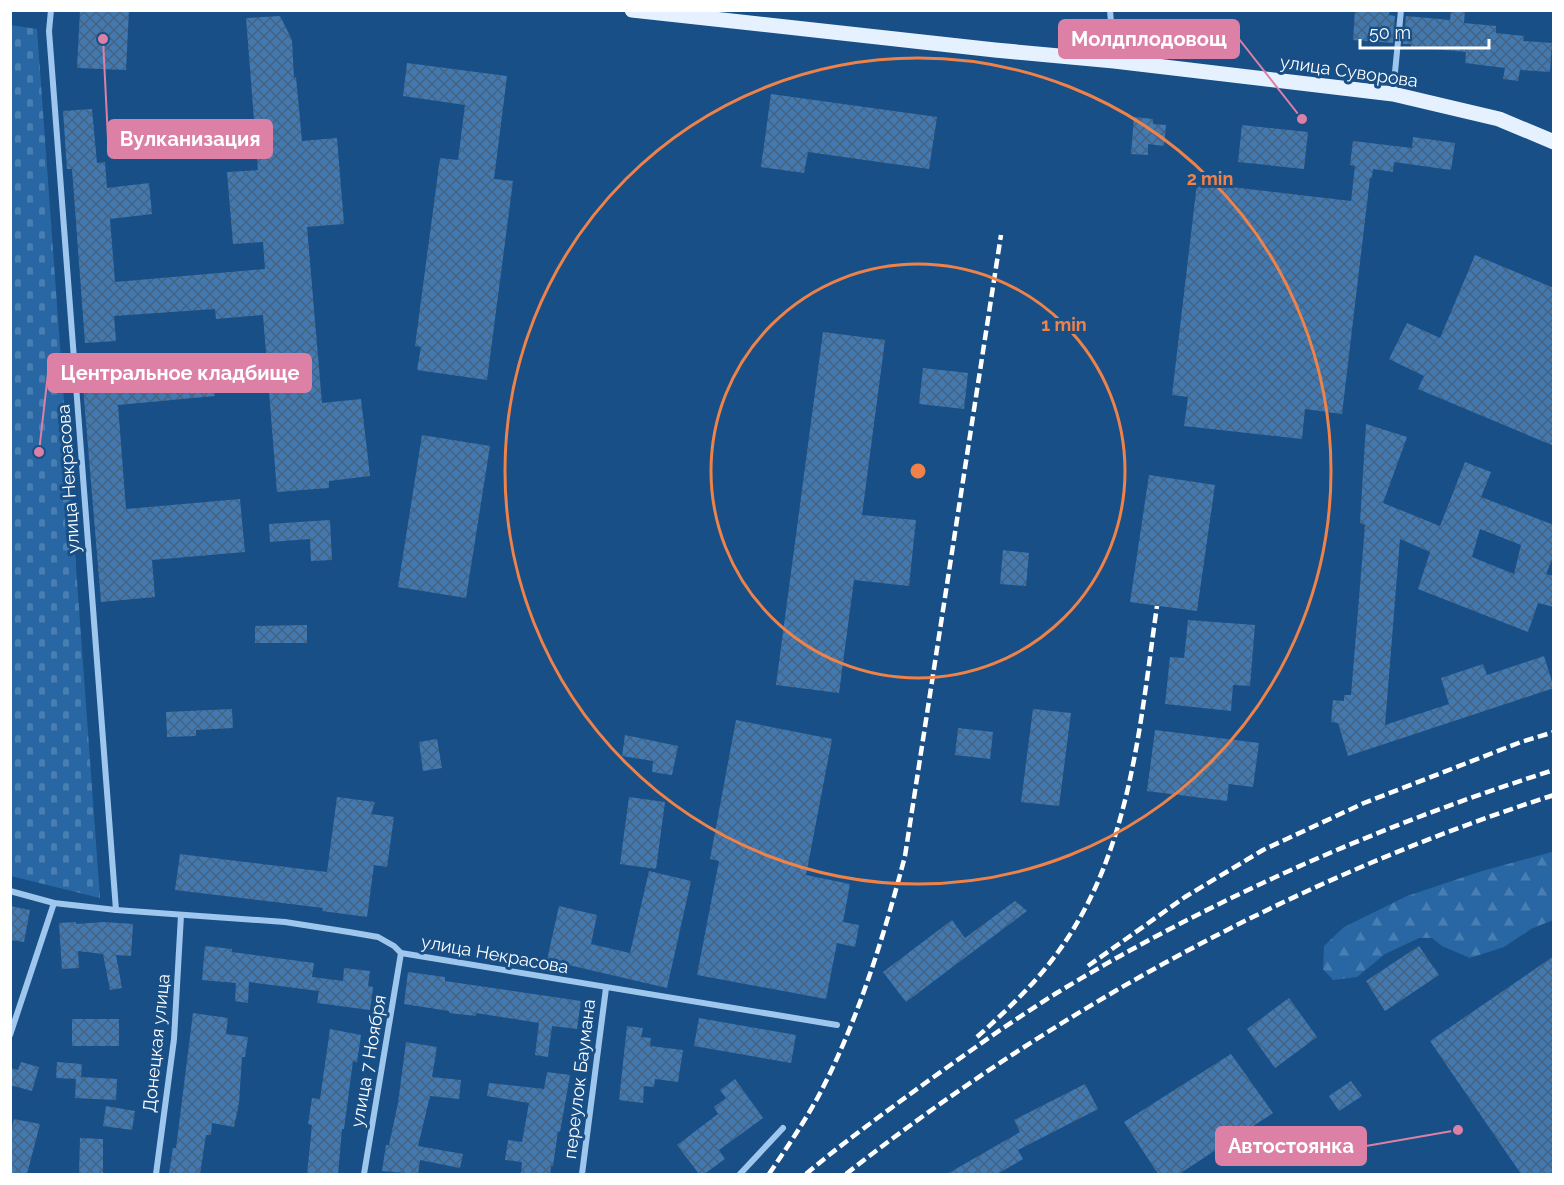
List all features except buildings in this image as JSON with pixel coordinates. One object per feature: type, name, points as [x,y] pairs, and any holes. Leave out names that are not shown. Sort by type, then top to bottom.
[{"type":"main road","name":"улица Суворова","points":[[632,10],[1114,61],[1393,94],[1499,119],[1554,142]]},
{"type":"street","name":"улица Некрасова","points":[[51,10],[49,31],[116,910]]},
{"type":"street","points":[[1110,10],[1114,61]]},
{"type":"street","points":[[1393,94],[1401,10]]},
{"type":"street","name":"улица Некрасова","points":[[10,891],[54,903],[116,910],[285,922],[349,932],[378,937],[401,953],[837,1025]]},
{"type":"street","points":[[10,1035],[54,903]]},
{"type":"street","name":"Донецкая улица","points":[[156,1174],[174,1039],[181,915]]},
{"type":"street","name":"улица 7 Ноября","points":[[364,1174],[401,953]]},
{"type":"street","name":"переулок Баумана","points":[[582,1174],[606,988]]},
{"type":"street","points":[[740,1174],[783,1128]]},
{"type":"green space","points":[[10,25],[37,29],[100,898],[11,876]]},
{"type":"green space","points":[[1552,852],[1553,920],[1531,929],[1504,947],[1470,958],[1442,946],[1432,938],[1419,938],[1385,954],[1357,977],[1333,980],[1323,969],[1324,946],[1344,927],[1407,896],[1482,871]]},
{"type":"railway","points":[[769,1174],[818,1097],[845,1040],[879,948],[905,856],[1001,235]]},
{"type":"railway","points":[[977,1037],[1020,997],[1049,964],[1083,913],[1102,872],[1117,830],[1128,786],[1145,696],[1157,606]]},
{"type":"railway","points":[[1088,966],[1185,897],[1263,850],[1364,803],[1521,742],[1554,732]]},
{"type":"railway","points":[[806,1174],[897,1104],[1023,1015],[1114,959],[1298,867],[1425,815],[1554,770]]},
{"type":"railway","points":[[846,1174],[927,1113],[1010,1056],[1095,1003],[1183,953],[1273,907],[1365,865],[1458,828],[1554,795]]},
{"type":"place","name":"Вулканизация","points":[[103,39]]},
{"type":"place","name":"Молдплодовощ","points":[[1302,119]]},
{"type":"place","name":"Центральное кладбище","points":[[39,452]]},
{"type":"place","name":"Автостоянка","points":[[1458,1130]]}]
